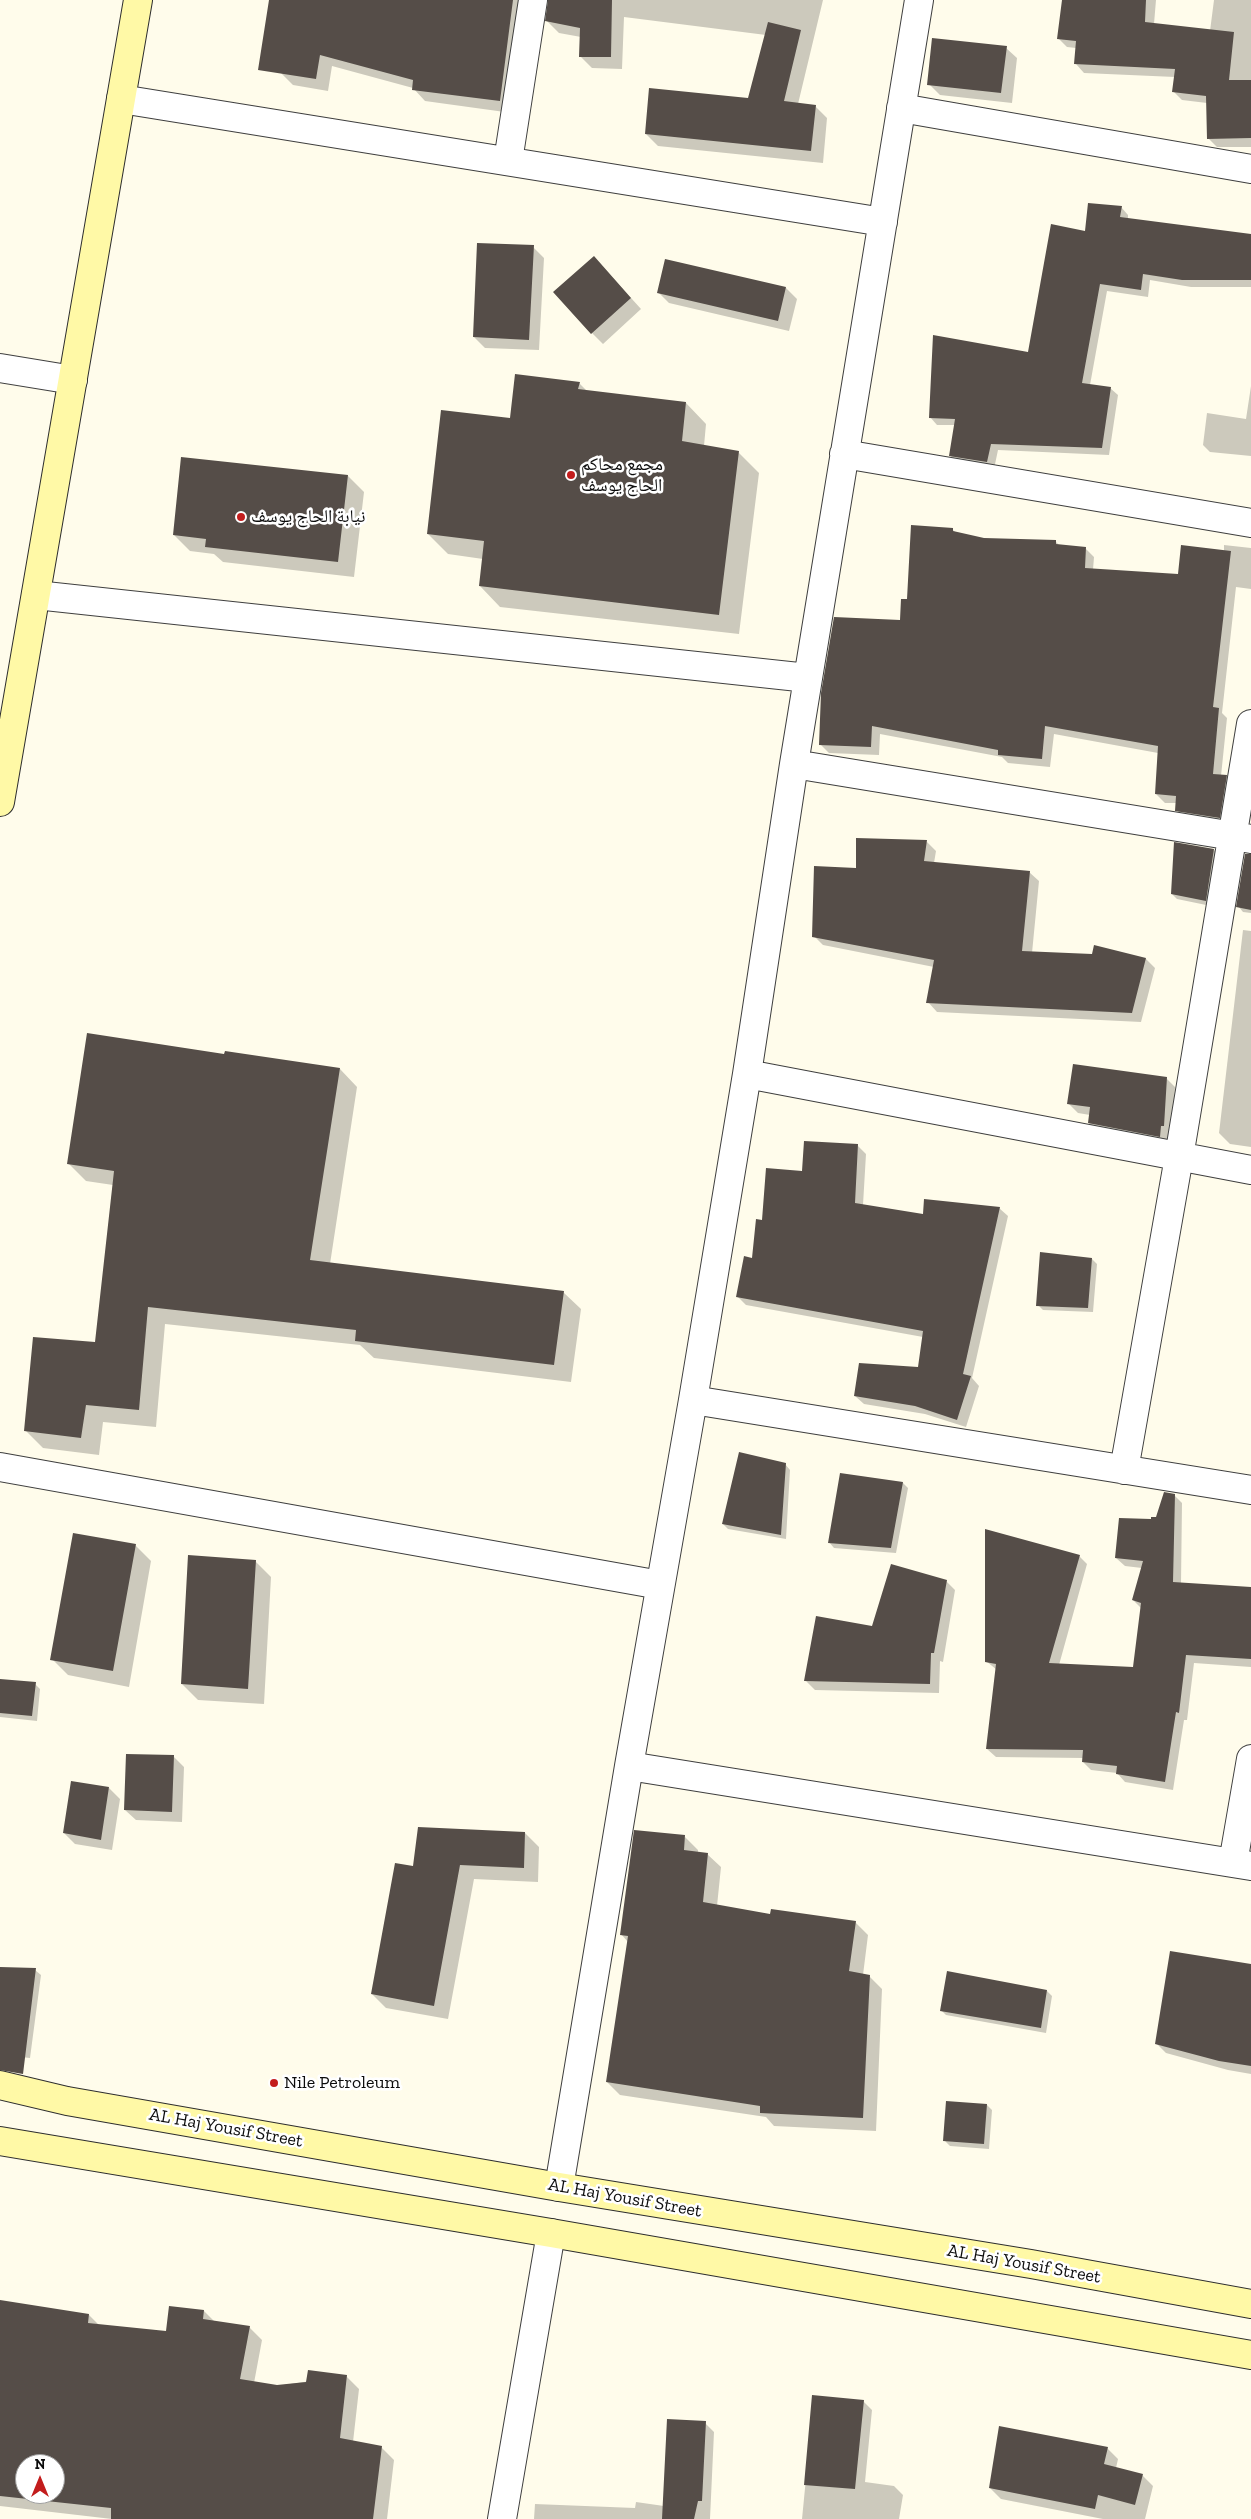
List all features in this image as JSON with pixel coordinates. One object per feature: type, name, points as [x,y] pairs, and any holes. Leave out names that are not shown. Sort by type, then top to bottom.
[{"type":"main road","points":[[0,802],[8,710],[36,595],[138,0]]},
{"type":"main road","name":"AL Haj Yousif Street","points":[[0,2085],[67,2101],[559,2187],[1031,2264],[1251,2304]]},
{"type":"main road","points":[[0,2141],[551,2233],[1251,2355]]},
{"type":"street","points":[[508,161],[533,0]]},
{"type":"street","points":[[559,2187],[629,1766],[693,1400],[844,454],[919,0]]},
{"type":"street","points":[[121,98],[883,222]]},
{"type":"street","points":[[902,108],[1251,169]]},
{"type":"street","points":[[0,368],[73,380]]},
{"type":"street","points":[[844,454],[1251,523]]},
{"type":"street","points":[[36,595],[808,678]]},
{"type":"street","points":[[1124,1470],[1180,1157],[1241,838],[1251,724]]},
{"type":"street","points":[[794,764],[1241,838]]},
{"type":"street","points":[[746,1074],[1251,1170]]},
{"type":"street","points":[[693,1400],[1251,1490]]},
{"type":"street","points":[[0,1467],[660,1585]]},
{"type":"street","points":[[629,1766],[1242,1864],[1251,1759]]},
{"type":"street","points":[[502,2519],[551,2233]]},
{"type":"building","points":[[269,0],[513,0],[500,101],[412,90],[413,80],[320,55],[316,79],[258,70]]},
{"type":"building","points":[[548,0],[612,0],[611,57],[579,57],[580,28],[545,21]]},
{"type":"building","points":[[1062,0],[1146,0],[1145,22],[1234,32],[1229,80],[1251,80],[1251,138],[1207,139],[1206,96],[1172,92],[1175,69],[1074,64],[1076,41],[1057,39]]},
{"type":"building","points":[[768,22],[801,30],[784,101],[816,105],[811,151],[645,134],[649,88],[748,98]]},
{"type":"building","points":[[932,38],[1007,46],[1001,93],[927,85]]},
{"type":"building","points":[[1088,203],[1122,206],[1120,217],[1251,234],[1251,280],[1182,280],[1143,274],[1141,290],[1100,284],[1082,383],[1111,387],[1102,448],[991,444],[987,462],[949,456],[955,419],[929,418],[933,335],[1028,352],[1051,224],[1085,231]]},
{"type":"building","points":[[477,243],[534,245],[529,340],[473,337]]},
{"type":"building","points":[[594,256],[631,298],[591,334],[553,292]]},
{"type":"building","points":[[665,259],[786,287],[778,321],[657,293]]},
{"type":"building","points":[[515,374],[580,382],[578,389],[686,402],[682,441],[739,451],[719,615],[479,586],[484,541],[427,534],[441,410],[510,418]]},
{"type":"building","points":[[181,457],[348,475],[338,562],[205,547],[206,539],[173,535]]},
{"type":"building","points":[[911,525],[953,528],[953,531],[984,538],[1056,540],[1056,544],[1086,547],[1085,568],[1178,574],[1181,545],[1231,551],[1213,707],[1219,708],[1213,774],[1227,775],[1220,818],[1175,811],[1176,796],[1155,794],[1158,746],[1045,726],[1042,759],[998,755],[998,750],[872,726],[871,747],[819,745],[821,693],[834,617],[900,620],[901,599],[907,599]]},
{"type":"building","points":[[856,838],[927,840],[924,861],[1030,871],[1022,951],[1092,954],[1094,945],[1146,958],[1132,1013],[926,1003],[934,960],[812,937],[814,866],[856,868]]},
{"type":"building","points":[[1174,842],[1214,849],[1206,901],[1171,894]]},
{"type":"building","points":[[1245,854],[1251,854],[1251,910],[1236,907]]},
{"type":"building","points":[[87,1033],[224,1054],[225,1051],[340,1068],[310,1260],[564,1291],[554,1365],[355,1341],[356,1330],[148,1307],[139,1410],[86,1405],[81,1438],[24,1431],[33,1337],[95,1342],[114,1171],[67,1164]]},
{"type":"building","points":[[1073,1064],[1167,1077],[1164,1126],[1161,1126],[1160,1137],[1088,1123],[1090,1107],[1067,1104]]},
{"type":"building","points":[[804,1141],[858,1144],[855,1203],[923,1214],[924,1199],[1000,1207],[963,1374],[971,1376],[957,1420],[915,1406],[854,1396],[859,1363],[918,1367],[923,1331],[736,1297],[744,1256],[752,1258],[756,1219],[762,1220],[766,1168],[802,1171]]},
{"type":"building","points":[[1040,1252],[1092,1258],[1088,1308],[1036,1306]]},
{"type":"building","points":[[739,1452],[786,1463],[781,1535],[722,1524]]},
{"type":"building","points":[[840,1473],[903,1482],[891,1548],[828,1543]]},
{"type":"building","points":[[1164,1492],[1175,1494],[1173,1582],[1251,1587],[1251,1659],[1186,1655],[1179,1713],[1176,1712],[1165,1782],[1116,1774],[1117,1766],[1082,1762],[1083,1750],[986,1749],[996,1664],[985,1662],[985,1529],[1080,1555],[1049,1663],[1133,1667],[1141,1603],[1132,1600],[1143,1561],[1115,1558],[1119,1518],[1151,1519],[1151,1517],[1156,1517]]},
{"type":"building","points":[[73,1533],[136,1544],[113,1671],[50,1660]]},
{"type":"building","points":[[188,1555],[256,1560],[248,1689],[181,1684]]},
{"type":"building","points":[[891,1564],[947,1580],[934,1653],[931,1653],[930,1684],[804,1681],[816,1616],[872,1626]]},
{"type":"building","points":[[0,1679],[36,1682],[32,1716],[0,1713]]},
{"type":"building","points":[[126,1754],[174,1755],[172,1812],[124,1810]]},
{"type":"building","points":[[71,1781],[109,1787],[101,1840],[63,1833]]},
{"type":"building","points":[[418,1827],[525,1832],[524,1868],[460,1865],[434,2006],[371,1994],[395,1863],[413,1866]]},
{"type":"building","points":[[634,1830],[685,1835],[684,1850],[708,1853],[703,1902],[770,1914],[771,1909],[856,1921],[849,1971],[870,1975],[863,2118],[760,2113],[760,2106],[606,2082],[628,1936],[620,1935]]},
{"type":"building","points":[[1170,1951],[1251,1964],[1251,2066],[1219,2061],[1155,2044]]},
{"type":"building","points":[[0,1967],[36,1968],[23,2074],[0,2070]]},
{"type":"building","points":[[947,1971],[1047,1990],[1041,2028],[940,2011]]},
{"type":"building","points":[[946,2101],[987,2104],[984,2144],[943,2141]]},
{"type":"building","points":[[0,2300],[89,2314],[88,2323],[166,2331],[169,2306],[204,2310],[203,2319],[250,2326],[240,2379],[277,2385],[306,2382],[308,2370],[347,2375],[340,2438],[382,2446],[373,2519],[111,2519],[111,2508],[65,2503],[65,2454],[15,2454],[15,2498],[0,2496]]},
{"type":"building","points":[[812,2395],[864,2400],[855,2489],[804,2485]]},
{"type":"building","points":[[667,2419],[706,2421],[702,2501],[698,2501],[694,2519],[662,2519]]},
{"type":"building","points":[[999,2426],[1108,2447],[1104,2464],[1143,2474],[1135,2505],[1098,2495],[1095,2509],[989,2488]]},
{"type":"place","name":"مجمع محاكم الحاج يوسف","points":[[571,475]]},
{"type":"place","name":"نيابة الحاج يوسف","points":[[241,517]]},
{"type":"place","name":"Nile Petroleum","points":[[274,2083]]}]
